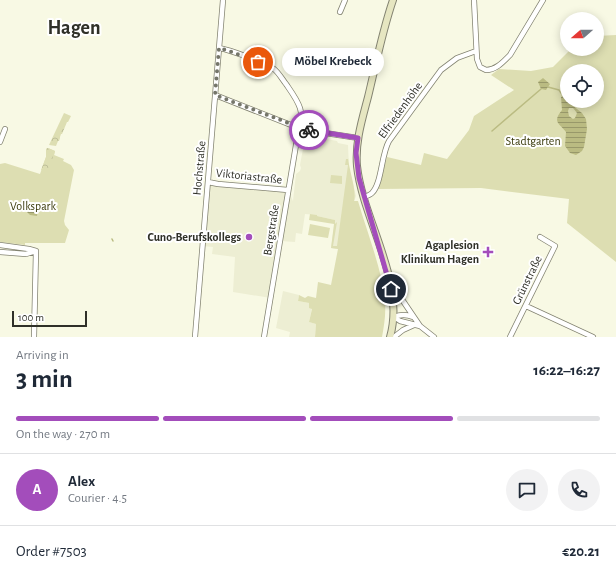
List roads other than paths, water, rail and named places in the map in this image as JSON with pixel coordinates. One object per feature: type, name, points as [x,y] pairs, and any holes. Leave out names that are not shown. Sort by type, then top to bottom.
[{"type":"main road","points":[[390,337],[394,317],[393,297],[364,197],[357,166],[358,138],[380,42],[393,0]]},
{"type":"street","name":"Hochstraße","points":[[195,337],[223,0]]},
{"type":"street","points":[[339,0],[345,1],[340,12]]},
{"type":"street","points":[[474,0],[476,51],[479,64],[482,69],[489,70],[503,63],[515,49],[543,0]]},
{"type":"street","name":"Bergstraße","points":[[219,48],[277,71],[294,96],[300,108],[300,127],[264,337]]},
{"type":"street","name":"Elfriedenhöhe","points":[[364,197],[369,195],[375,189],[384,152],[389,141],[441,70],[457,58],[476,51]]},
{"type":"street","points":[[215,95],[312,131],[358,138]]},
{"type":"street","points":[[0,142],[5,129]]},
{"type":"street","name":"Viktoriastraße","points":[[208,182],[288,190]]},
{"type":"street","name":"Grünstraße","points":[[510,337],[554,246],[540,237]]},
{"type":"street","points":[[0,246],[36,251]]},
{"type":"street","points":[[0,252],[26,254],[36,251]]},
{"type":"street","points":[[34,337],[36,251]]},
{"type":"street","points":[[391,289],[401,298],[420,326],[434,337]]},
{"type":"street","points":[[526,306],[592,337]]},
{"type":"street","points":[[394,317],[409,315],[413,317]]},
{"type":"street","points":[[394,317],[400,321],[420,326]]},
{"type":"street","points":[[394,337],[403,330],[414,325]]},
{"type":"waterway","points":[[548,87],[560,92]]},
{"type":"waterway","points":[[492,131],[541,89]]},
{"type":"place","name":"Möbel Krebeck","points":[[258,62]]},
{"type":"place","name":"Cuno-Berufskollegs","points":[[249,237]]},
{"type":"place","name":"Agaplesion Klinikum Hagen","points":[[488,252]]},
{"type":"district","name":"Hagen","points":[[74,27]]},
{"type":"park label","name":"Stadtgarten","points":[[533,141]]},
{"type":"park label","name":"Volkspark","points":[[33,206]]}]
